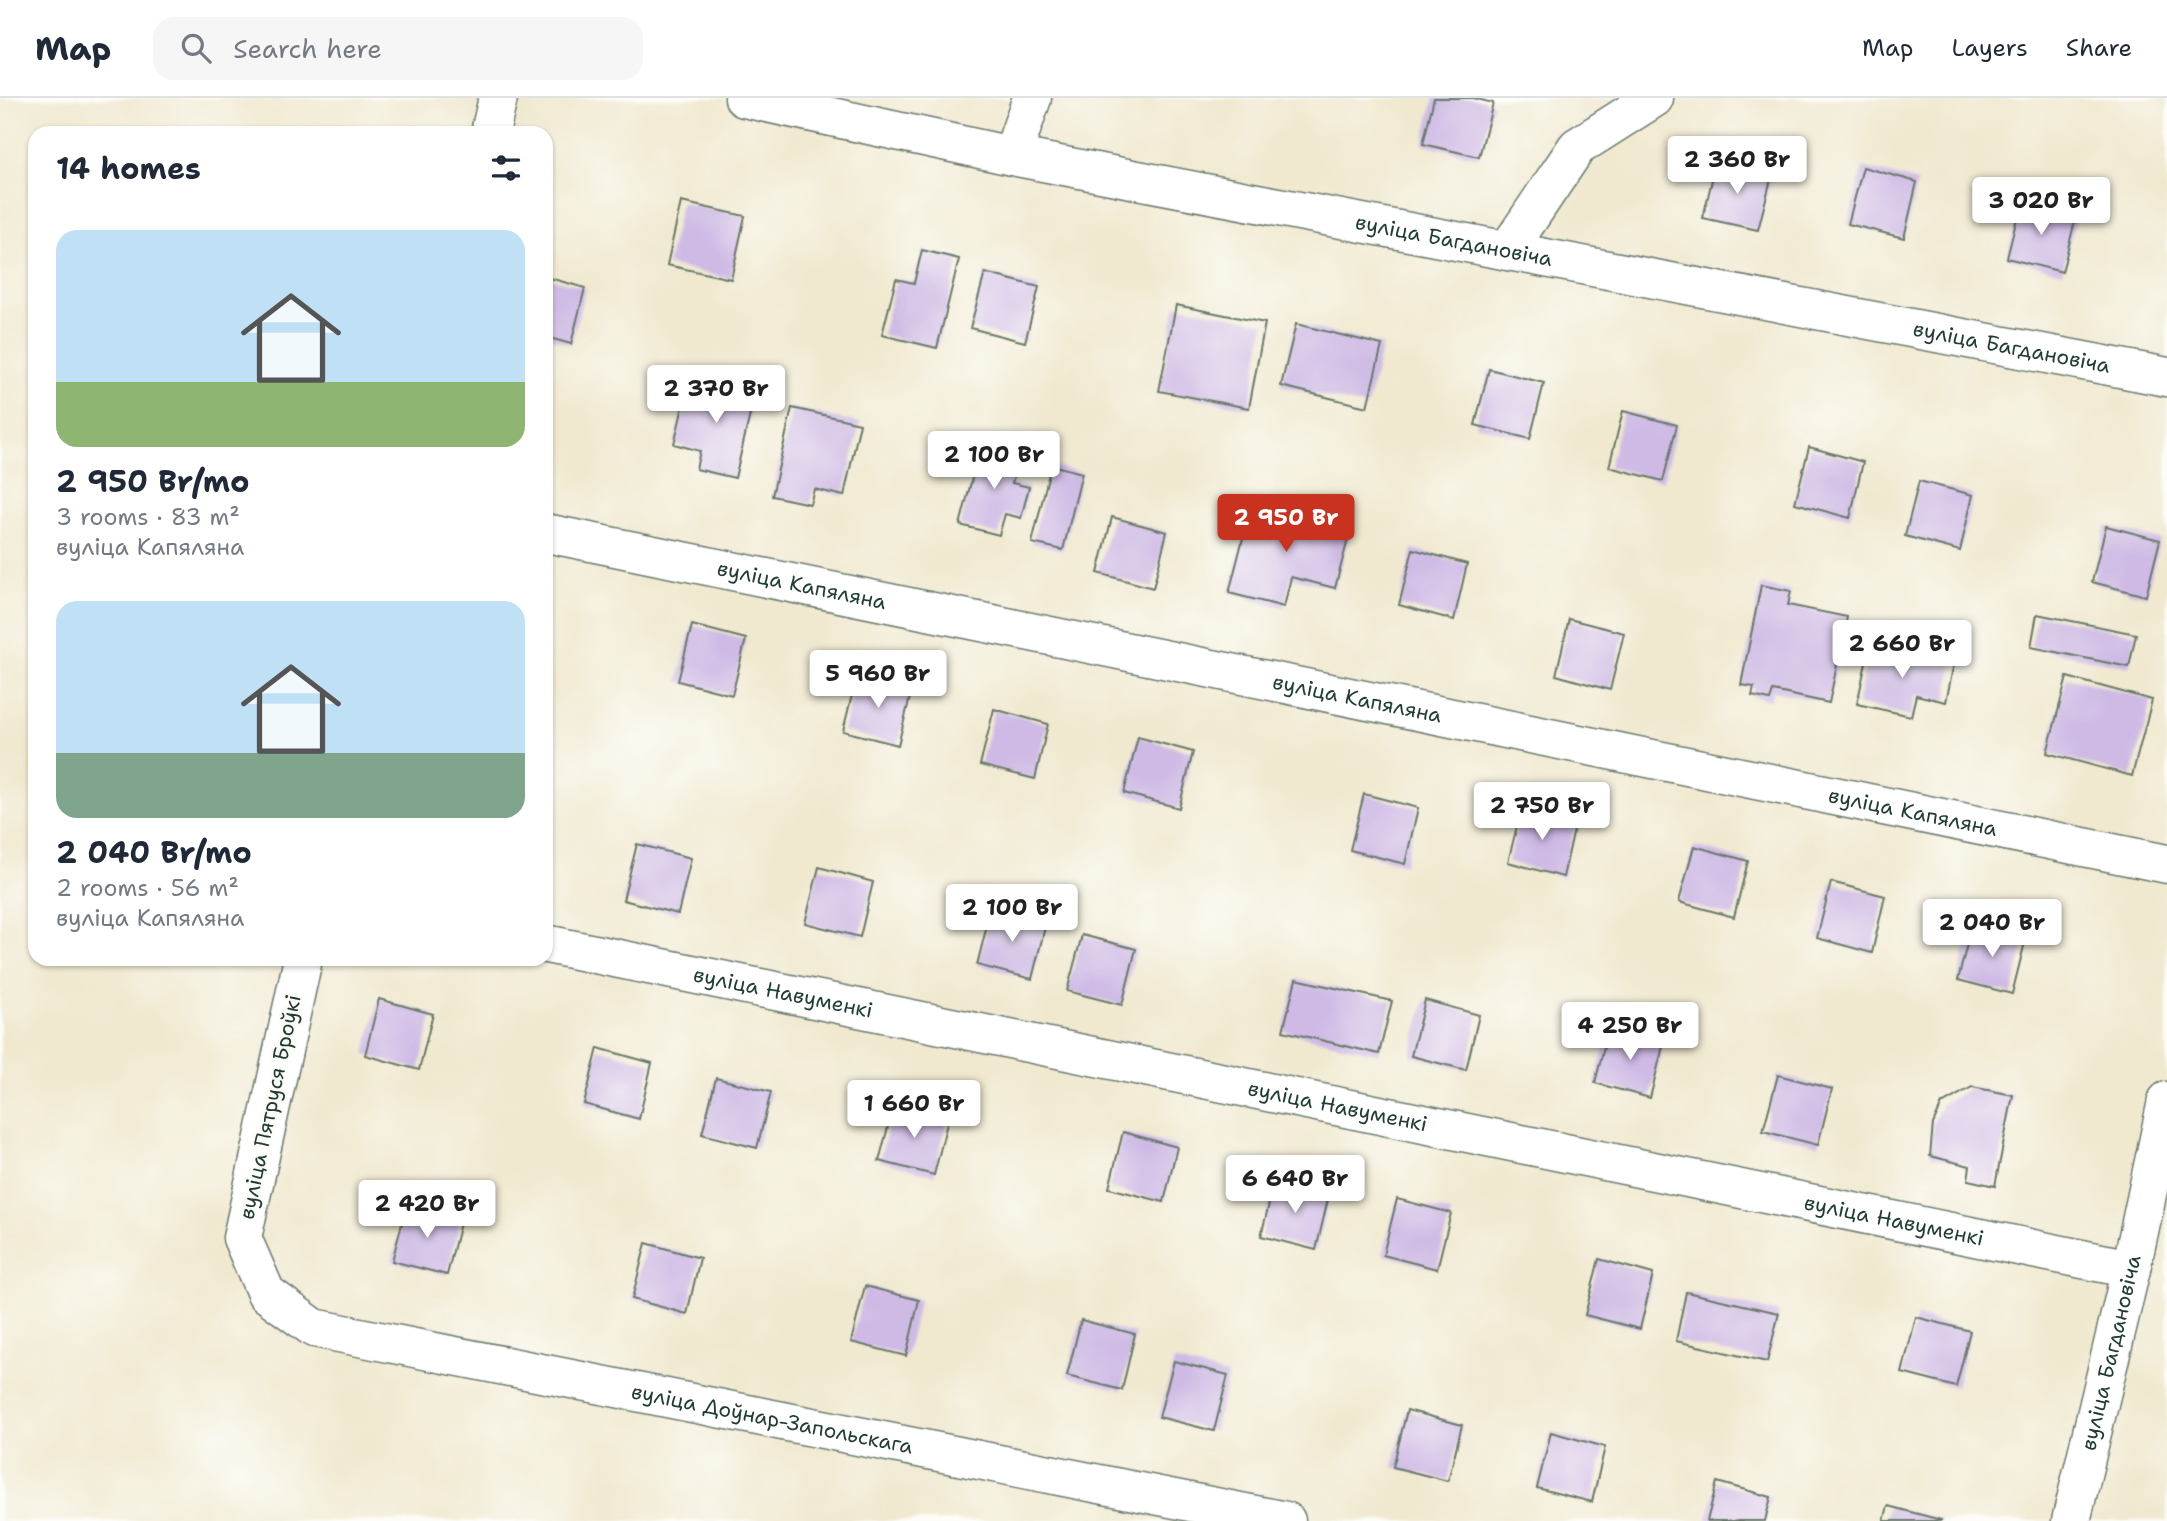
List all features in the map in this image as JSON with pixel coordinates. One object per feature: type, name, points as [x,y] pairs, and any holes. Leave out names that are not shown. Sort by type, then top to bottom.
[{"type":"street","points":[[492,126],[498,98]]},
{"type":"street","name":"вуліца Багдановіча","points":[[744,98],[1012,156],[2167,377]]},
{"type":"street","points":[[1012,156],[1032,98]]},
{"type":"street","points":[[1507,251],[1577,147],[1654,98]]},
{"type":"street","name":"вуліца Капяляна","points":[[553,534],[2167,864]]},
{"type":"street","name":"вуліца Навуменкі","points":[[553,945],[2131,1269]]},
{"type":"street","name":"вуліца Пятруся Броўкі","points":[[266,1293],[242,1238],[301,966]]},
{"type":"street","name":"вуліца Багдановіча","points":[[2071,1521],[2131,1269],[2167,1101]]},
{"type":"street","name":"вуліца Доўнар-Запольскага","points":[[266,1293],[314,1328],[1286,1521]]},
{"type":"building","points":[[1434,98],[1473,98],[1493,103],[1479,157],[1423,144]]},
{"type":"building","points":[[1716,163],[1772,175],[1758,230],[1703,218]]},
{"type":"building","points":[[1863,167],[1917,182],[1904,238],[1848,224]]},
{"type":"building","points":[[681,202],[745,216],[731,279],[667,265]]},
{"type":"building","points":[[2021,202],[2076,217],[2062,272],[2007,258]]},
{"type":"building","points":[[922,250],[959,259],[937,348],[882,335],[896,279],[914,283]]},
{"type":"building","points":[[985,273],[1039,287],[1025,342],[970,328]]},
{"type":"building","points":[[553,279],[585,288],[571,344],[553,339]]},
{"type":"building","points":[[1176,305],[1265,323],[1249,408],[1159,391]]},
{"type":"building","points":[[1296,324],[1382,345],[1367,407],[1281,386]]},
{"type":"building","points":[[1489,369],[1544,383],[1530,439],[1475,425]]},
{"type":"building","points":[[704,376],[756,389],[735,478],[696,469],[700,451],[674,444],[687,390],[700,393]]},
{"type":"building","points":[[792,408],[860,423],[844,496],[814,489],[810,504],[772,496]]},
{"type":"building","points":[[1623,411],[1677,425],[1663,481],[1609,467]]},
{"type":"building","points":[[981,444],[1020,455],[1012,483],[1029,487],[1021,518],[1005,514],[999,535],[960,525]]},
{"type":"building","points":[[1809,447],[1863,462],[1850,518],[1795,503]]},
{"type":"building","points":[[1051,465],[1082,473],[1063,550],[1032,543]]},
{"type":"building","points":[[1919,481],[1973,495],[1960,551],[1905,536]]},
{"type":"building","points":[[1252,503],[1351,528],[1335,588],[1291,577],[1284,607],[1229,593]]},
{"type":"building","points":[[1112,517],[1167,532],[1153,588],[1098,573]]},
{"type":"building","points":[[2106,526],[2160,540],[2146,596],[2092,582]]},
{"type":"building","points":[[1413,549],[1467,564],[1454,620],[1399,605]]},
{"type":"building","points":[[1761,585],[1791,591],[1788,605],[1847,617],[1829,703],[1773,691],[1770,700],[1752,696],[1754,687],[1741,685]]},
{"type":"building","points":[[2037,614],[2136,634],[2129,667],[2031,647]]},
{"type":"building","points":[[1569,619],[1624,633],[1610,690],[1556,675]]},
{"type":"building","points":[[692,625],[746,639],[732,695],[678,681]]},
{"type":"building","points":[[1870,644],[1954,663],[1946,702],[1916,695],[1911,716],[1857,704]]},
{"type":"building","points":[[857,675],[912,689],[898,745],[843,731]]},
{"type":"building","points":[[2067,677],[2152,700],[2132,776],[2047,753]]},
{"type":"building","points":[[994,709],[1048,724],[1035,779],[980,765]]},
{"type":"building","points":[[1138,737],[1193,752],[1179,808],[1124,793]]},
{"type":"building","points":[[1364,794],[1418,808],[1405,864],[1350,850]]},
{"type":"building","points":[[1522,806],[1576,821],[1563,877],[1508,862]]},
{"type":"building","points":[[637,844],[691,858],[678,914],[623,900]]},
{"type":"building","points":[[1694,846],[1748,861],[1734,917],[1679,902]]},
{"type":"building","points":[[819,867],[873,882],[860,937],[805,923]]},
{"type":"building","points":[[1831,882],[1885,896],[1872,953],[1817,938]]},
{"type":"building","points":[[991,909],[1046,923],[1032,979],[977,965]]},
{"type":"building","points":[[1972,924],[2026,938],[2012,994],[1958,980]]},
{"type":"building","points":[[1082,935],[1136,949],[1122,1005],[1067,991]]},
{"type":"building","points":[[1296,979],[1392,1001],[1379,1054],[1283,1031]]},
{"type":"building","points":[[379,999],[433,1014],[419,1070],[365,1055]]},
{"type":"building","points":[[1425,1000],[1479,1015],[1466,1070],[1411,1056]]},
{"type":"building","points":[[1609,1027],[1664,1042],[1650,1098],[1595,1083]]},
{"type":"building","points":[[598,1048],[652,1063],[639,1119],[584,1104]]},
{"type":"building","points":[[1778,1075],[1832,1089],[1818,1145],[1763,1131]]},
{"type":"building","points":[[716,1078],[771,1092],[757,1148],[702,1134]]},
{"type":"building","points":[[1972,1087],[2013,1095],[1995,1186],[1968,1180],[1970,1166],[1930,1156],[1933,1124],[1942,1104]]},
{"type":"building","points":[[894,1104],[948,1119],[934,1175],[879,1161]]},
{"type":"building","points":[[1123,1132],[1177,1147],[1164,1202],[1109,1188]]},
{"type":"building","points":[[1275,1180],[1329,1195],[1316,1250],[1261,1236]]},
{"type":"building","points":[[1397,1199],[1451,1213],[1437,1269],[1383,1255]]},
{"type":"building","points":[[407,1205],[461,1219],[447,1275],[392,1261]]},
{"type":"building","points":[[646,1243],[700,1258],[687,1314],[632,1299]]},
{"type":"building","points":[[1599,1259],[1653,1274],[1640,1329],[1585,1315]]},
{"type":"building","points":[[865,1286],[919,1300],[906,1356],[851,1342]]},
{"type":"building","points":[[1686,1292],[1779,1313],[1767,1362],[1676,1341]]},
{"type":"building","points":[[1916,1317],[1970,1331],[1956,1387],[1902,1373]]},
{"type":"building","points":[[1081,1320],[1135,1334],[1122,1390],[1067,1376]]},
{"type":"building","points":[[1174,1361],[1228,1375],[1214,1431],[1159,1417]]},
{"type":"building","points":[[1407,1410],[1462,1425],[1448,1481],[1393,1467]]},
{"type":"building","points":[[1551,1432],[1605,1447],[1592,1502],[1537,1488]]},
{"type":"building","points":[[1717,1482],[1771,1497],[1765,1521],[1707,1521]]},
{"type":"building","points":[[1888,1506],[1941,1520],[1884,1521]]}]
